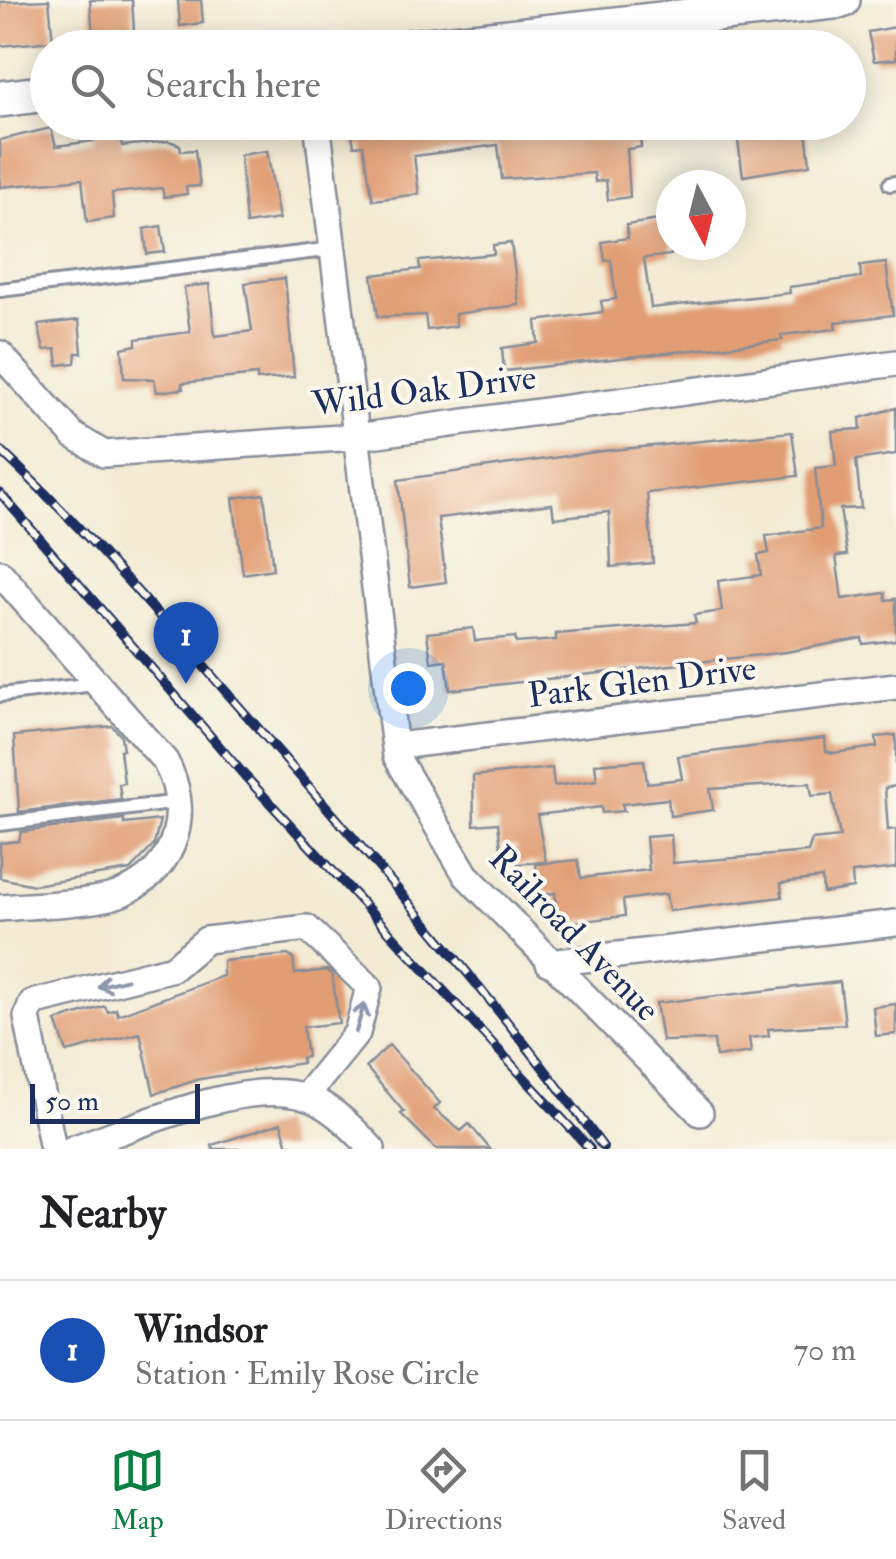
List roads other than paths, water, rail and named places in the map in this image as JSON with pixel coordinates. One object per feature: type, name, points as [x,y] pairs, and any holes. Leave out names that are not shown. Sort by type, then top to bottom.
[{"type":"main road","points":[[549,30],[736,6],[842,0]]},
{"type":"main road","points":[[0,99],[30,95]]},
{"type":"street","name":"Railroad Avenue","points":[[319,140],[396,756],[466,875],[700,1113]]},
{"type":"street","name":"Wild Oak Drive","points":[[0,354],[73,435],[104,454],[356,437],[896,363]]},
{"type":"street","points":[[0,574],[165,761],[178,784],[179,802],[170,853],[152,874],[122,894],[0,908]]},
{"type":"street","name":"Park Glen Drive","points":[[397,746],[896,686]]},
{"type":"street","points":[[550,963],[896,923]]},
{"type":"street","points":[[53,1149],[27,1017],[32,1004],[173,968],[206,940],[307,928],[369,987],[357,1033],[306,1096]]},
{"type":"street","points":[[72,1149],[226,1099],[264,1092],[306,1096],[372,1149]]},
{"type":"lane","points":[[0,290],[333,249]]},
{"type":"lane","points":[[0,680],[6,694],[97,684]]},
{"type":"lane","points":[[0,824],[179,802]]},
{"type":"railway","points":[[0,450],[136,590],[352,836],[480,989],[603,1147]]},
{"type":"railway","points":[[0,493],[245,776],[590,1149]]},
{"type":"place","name":"Windsor","points":[[186,684]]}]
